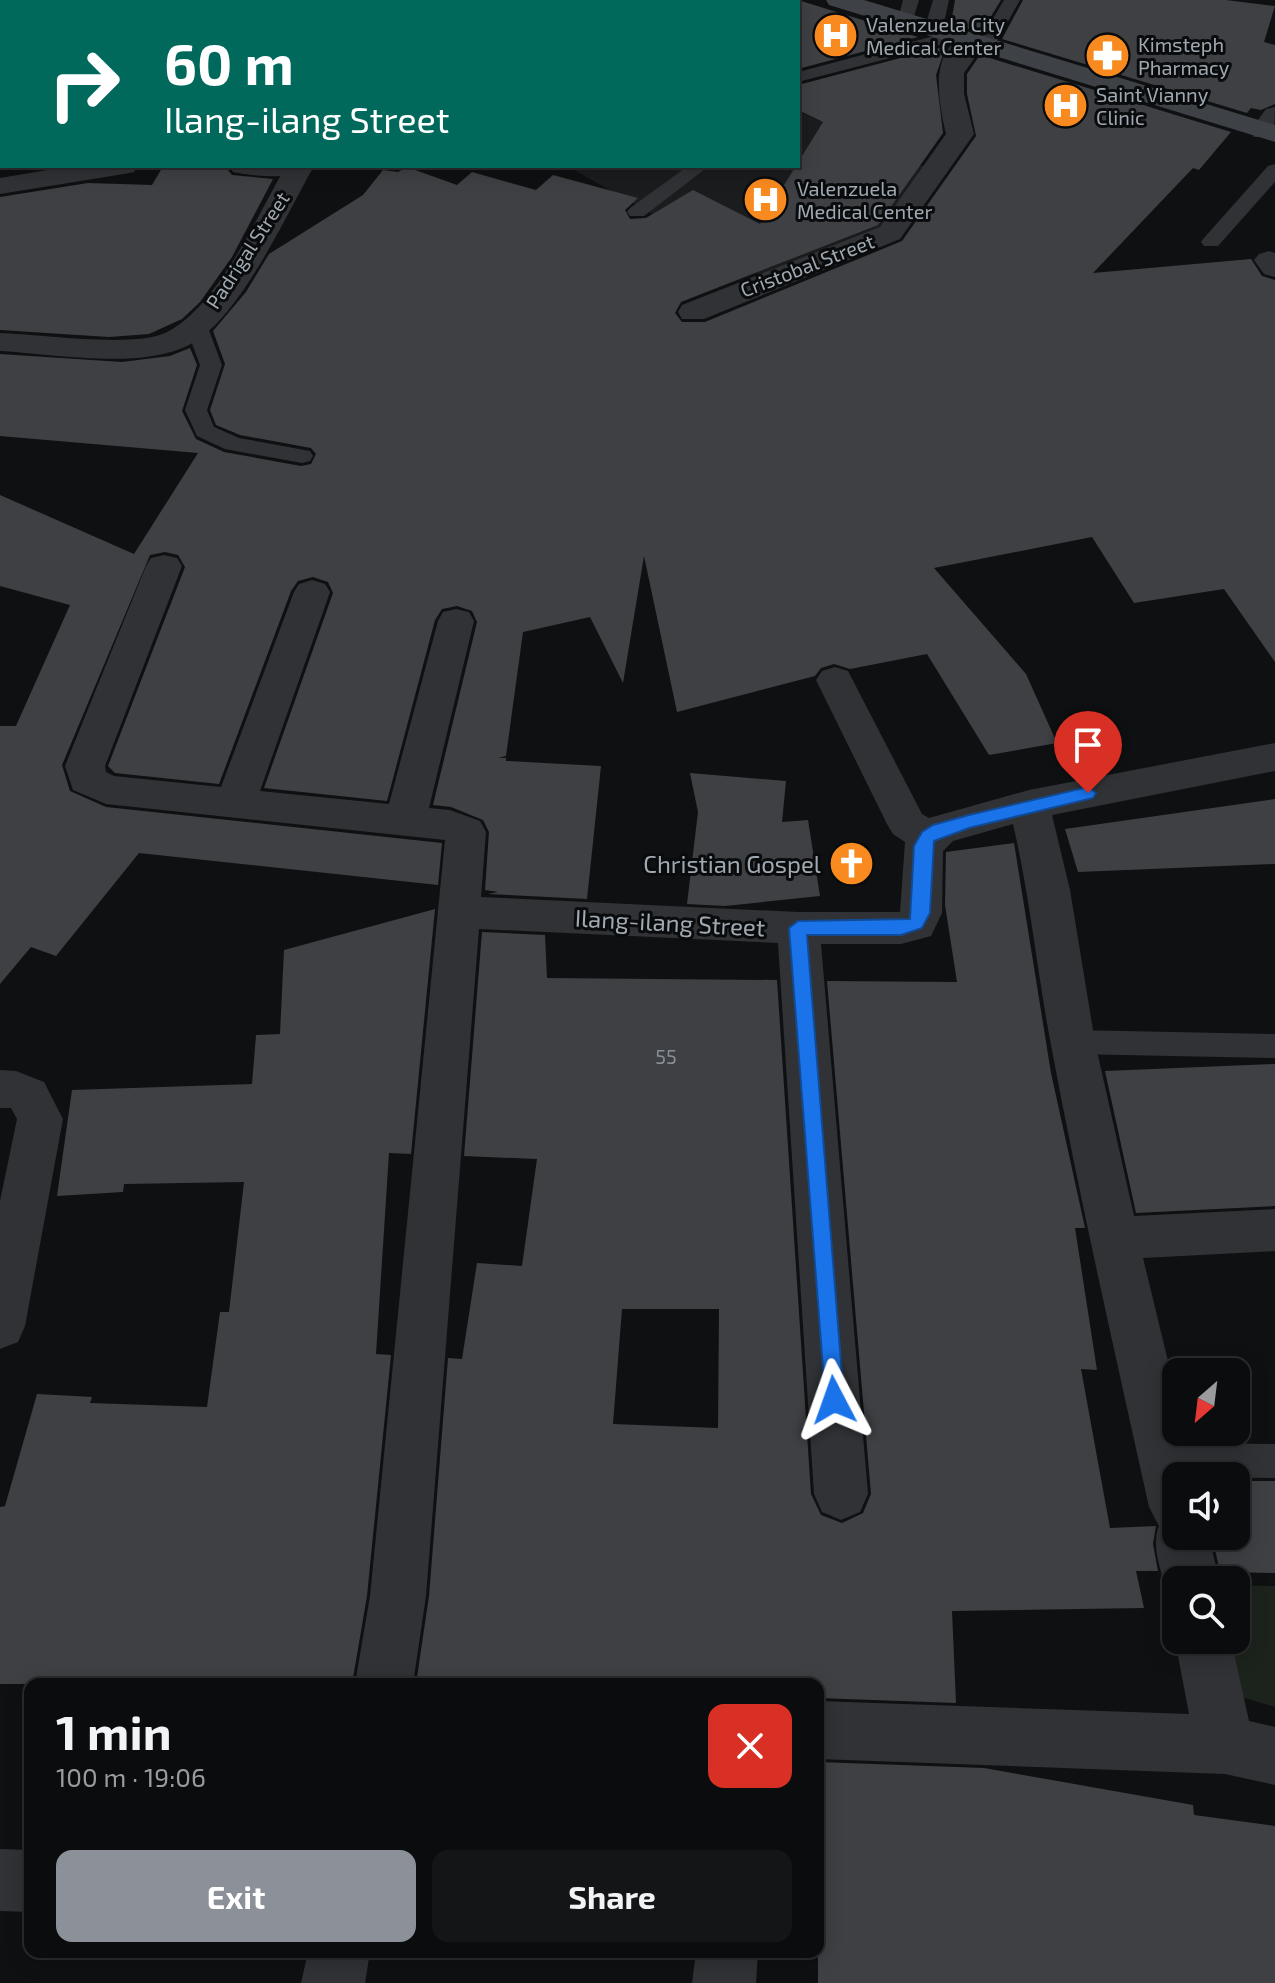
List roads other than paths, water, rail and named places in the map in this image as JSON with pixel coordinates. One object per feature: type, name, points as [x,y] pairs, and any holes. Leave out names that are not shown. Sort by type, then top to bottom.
[{"type":"main road","points":[[838,0],[908,9],[963,37],[1271,127]]},
{"type":"street","name":"Cristobal Street","points":[[693,312],[890,233],[960,134],[947,84],[963,37]]},
{"type":"street","points":[[0,186],[112,168]]},
{"type":"street","name":"Padrigal Street","points":[[0,342],[149,346],[177,339],[196,325],[224,291],[299,168]]},
{"type":"street","points":[[164,566],[85,766],[87,780],[106,790],[450,825],[466,832],[398,1596],[385,1678]]},
{"type":"street","points":[[235,805],[312,592]]},
{"type":"street","points":[[405,821],[456,621]]},
{"type":"street","points":[[835,680],[907,824],[928,837],[939,830],[1029,805],[1275,757]]},
{"type":"street","points":[[1029,805],[1049,890],[1073,1042],[1114,1238],[1166,1460]]},
{"type":"street","name":"Ilang-ilang Street","points":[[458,912],[798,928],[901,928],[916,924],[921,913],[923,846],[928,837]]},
{"type":"street","points":[[798,928],[841,1494]]},
{"type":"street","points":[[0,1089],[27,1092],[35,1099],[40,1119],[0,1326]]},
{"type":"street","points":[[1114,1238],[1275,1230]]},
{"type":"street","points":[[824,1730],[1250,1750],[1209,1654]]},
{"type":"street","points":[[0,1880],[24,1881]]},
{"type":"street","points":[[333,1983],[338,1958]]},
{"type":"street","points":[[724,1983],[726,1958]]},
{"type":"lane","points":[[941,0],[963,37]]},
{"type":"lane","points":[[800,77],[963,37],[1012,0]]},
{"type":"lane","points":[[637,212],[697,168]]},
{"type":"lane","points":[[1211,242],[1275,170]]},
{"type":"lane","points":[[196,325],[211,365],[196,410],[205,431],[233,444],[302,456]]},
{"type":"lane","points":[[1073,1042],[1275,1046]]},
{"type":"lane","points":[[1166,1460],[1275,1461]]},
{"type":"place","name":"Valenzuela City Medical Center","points":[[835,36]]},
{"type":"place","name":"Kimsteph Pharmacy","points":[[1107,56]]},
{"type":"place","name":"Saint Vianny Clinic","points":[[1065,106]]},
{"type":"place","name":"Valenzuela Medical Center","points":[[766,200]]},
{"type":"place","name":"Christian Gospel","points":[[852,863]]}]
